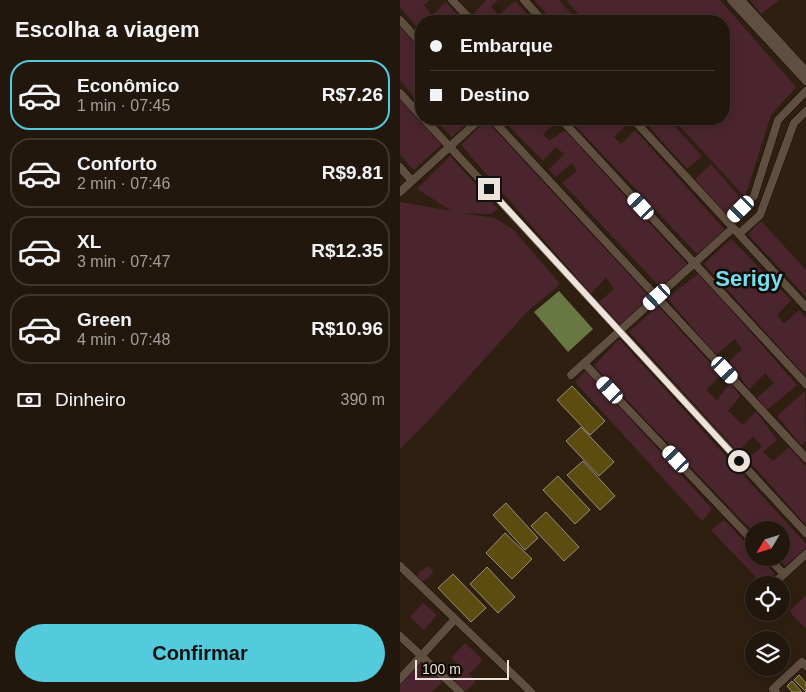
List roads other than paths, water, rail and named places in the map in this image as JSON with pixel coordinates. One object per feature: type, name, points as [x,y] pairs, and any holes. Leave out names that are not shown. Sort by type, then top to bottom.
[{"type":"street","points":[[452,0],[466,15]]},
{"type":"street","points":[[524,0],[538,15]]},
{"type":"street","points":[[731,0],[806,81]]},
{"type":"street","points":[[741,0],[806,71]]},
{"type":"street","points":[[400,20],[415,36]]},
{"type":"street","points":[[571,375],[733,228],[754,196],[778,120],[806,90]]},
{"type":"street","points":[[400,93],[415,109]]},
{"type":"street","points":[[733,228],[760,215],[794,123],[806,111]]},
{"type":"street","points":[[430,125],[806,533]]},
{"type":"street","points":[[400,192],[474,125]]},
{"type":"street","points":[[498,125],[806,458]]},
{"type":"street","points":[[568,125],[806,384]]},
{"type":"street","points":[[639,125],[806,307]]},
{"type":"street","points":[[400,167],[412,181]]},
{"type":"street","points":[[584,363],[745,533]]},
{"type":"street","points":[[780,576],[806,554]]},
{"type":"street","points":[[400,566],[531,692]]},
{"type":"street","points":[[776,566],[783,573]]},
{"type":"street","points":[[400,679],[455,619]]},
{"type":"street","points":[[400,636],[460,692]]},
{"type":"street","points":[[776,692],[773,689],[802,662],[806,666]]},
{"type":"district","name":"Serigy","points":[[749,278]]}]
